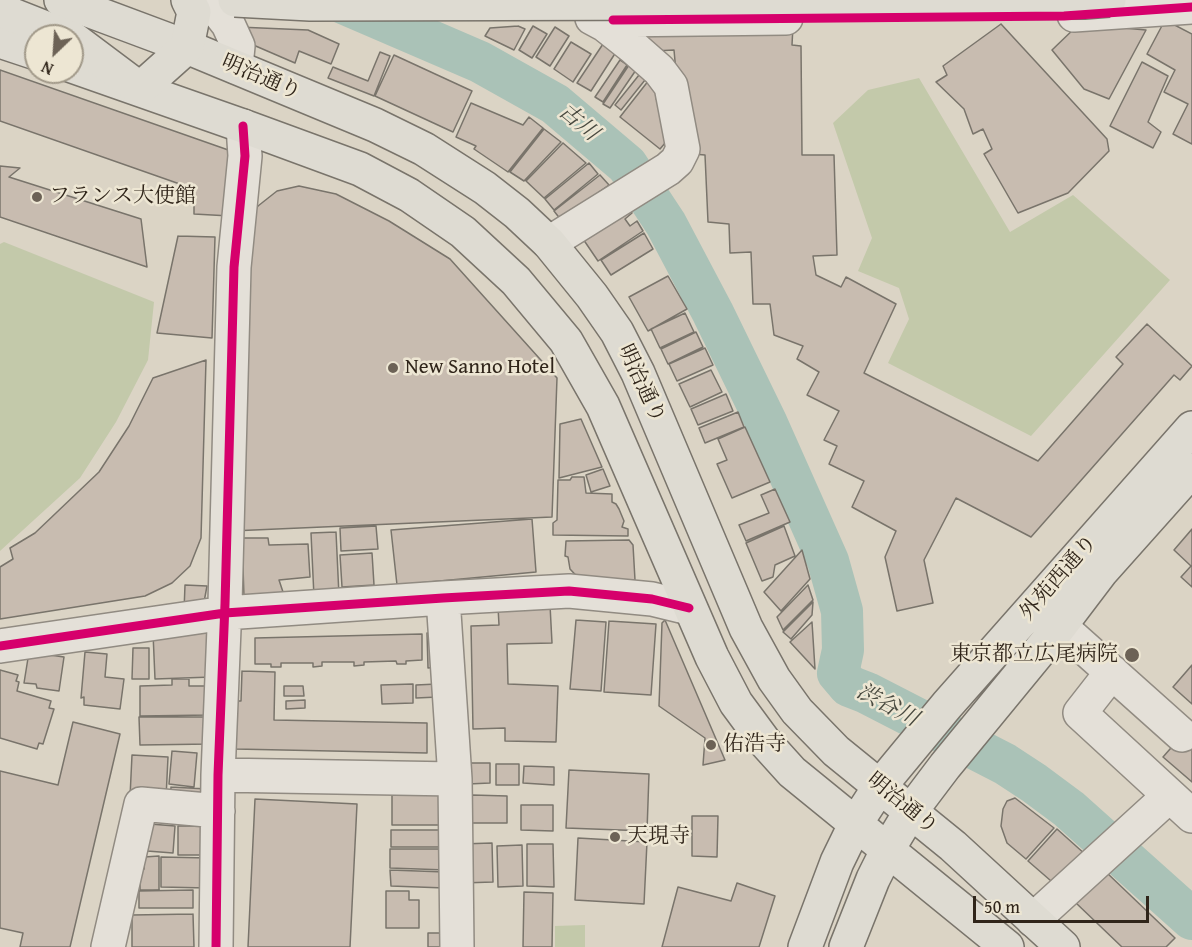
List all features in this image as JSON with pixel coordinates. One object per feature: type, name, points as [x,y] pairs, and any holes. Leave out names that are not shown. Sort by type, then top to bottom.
[{"type":"main road","name":"明治通り","points":[[61,0],[186,47],[375,125],[424,149],[485,188],[517,213],[549,243],[573,270],[617,332],[638,373],[746,628],[774,679],[797,711],[836,751],[953,846],[1063,947]]},
{"type":"main road","points":[[140,89],[186,47],[194,12],[188,0]]},
{"type":"main road","points":[[235,0],[310,4],[1084,2],[1109,0]]},
{"type":"main road","name":"明治通り","points":[[0,10],[28,24]]},
{"type":"main road","points":[[0,41],[24,49]]},
{"type":"main road","name":"明治通り","points":[[84,53],[140,89],[360,169],[409,195],[463,232],[516,281],[566,341],[603,406],[712,657],[736,703],[764,741],[792,772],[1007,947]]},
{"type":"main road","points":[[236,68],[243,126]]},
{"type":"main road","name":"外苑西通り","points":[[805,947],[837,862],[856,823],[880,786],[947,705],[1192,428]]},
{"type":"main road","name":"外苑西通り","points":[[846,947],[873,879],[911,811],[1101,572],[1192,470]]},
{"type":"street","points":[[209,0],[228,24],[238,46],[236,68]]},
{"type":"street","points":[[549,243],[668,169],[683,149],[671,86],[659,70],[609,23],[555,0]]},
{"type":"street","points":[[609,23],[640,0]]},
{"type":"street","points":[[609,23],[1064,16],[1192,7]]},
{"type":"street","points":[[216,947],[218,776],[225,613],[234,267],[245,156],[243,126]]},
{"type":"street","points":[[0,646],[225,613],[569,591],[652,599],[689,608]]},
{"type":"street","points":[[443,598],[455,779],[457,947]]},
{"type":"street","points":[[1060,626],[1182,735]]},
{"type":"street","points":[[1033,920],[1128,833],[1181,806],[1080,713],[1112,672]]},
{"type":"street","points":[[218,776],[455,779]]},
{"type":"street","points":[[108,947],[141,804],[218,811]]},
{"type":"green space","points":[[919,78],[1010,232],[1073,195],[1170,280],[1031,436],[888,363],[909,319],[899,288],[858,271],[872,238],[833,123],[868,90]]},
{"type":"green space","points":[[4,242],[154,302],[148,360],[116,422],[80,478],[0,551],[0,244]]},
{"type":"green space","points":[[585,925],[585,947],[555,947],[555,926]]},
{"type":"building","points":[[1165,20],[1192,34],[1192,144],[1173,134],[1188,104],[1164,92],[1175,70],[1147,54]]},
{"type":"building","points":[[1001,24],[1107,139],[1109,151],[1068,193],[1018,213],[984,154],[992,149],[983,129],[973,134],[964,109],[936,82],[947,75],[943,66]]},
{"type":"building","points":[[1079,24],[1146,30],[1109,99],[1084,89],[1052,50]]},
{"type":"building","points":[[518,26],[525,29],[514,50],[485,36],[490,28]]},
{"type":"building","points":[[533,26],[547,34],[532,58],[519,50]]},
{"type":"building","points":[[793,26],[792,45],[801,46],[802,155],[834,155],[837,255],[813,256],[816,275],[841,287],[846,277],[896,304],[864,373],[1038,461],[1123,364],[1116,357],[1147,324],[1192,366],[1180,380],[1174,375],[1031,537],[956,498],[924,560],[933,603],[897,611],[885,557],[896,531],[852,507],[864,481],[829,464],[837,446],[824,440],[839,411],[807,395],[819,372],[797,359],[803,346],[774,335],[770,304],[753,304],[751,252],[730,253],[729,224],[708,222],[705,155],[693,154],[676,72],[674,50],[654,51],[643,40],[643,30]]},
{"type":"building","points":[[238,27],[308,30],[339,44],[331,64],[299,51],[295,63],[251,44]]},
{"type":"building","points":[[555,27],[569,36],[550,66],[536,57]]},
{"type":"building","points":[[571,42],[591,54],[573,82],[554,69]]},
{"type":"building","points":[[603,44],[616,52],[591,91],[577,83]]},
{"type":"building","points":[[380,52],[390,56],[374,96],[328,78],[333,67],[368,81]]},
{"type":"building","points":[[394,55],[472,91],[453,132],[375,96]]},
{"type":"building","points":[[620,60],[627,65],[603,102],[595,97]]},
{"type":"building","points":[[1142,62],[1168,76],[1148,122],[1161,132],[1153,148],[1110,126]]},
{"type":"building","points":[[629,65],[636,70],[610,108],[603,104]]},
{"type":"building","points":[[0,70],[24,78],[24,84],[40,84],[234,152],[230,216],[194,214],[194,189],[0,121]]},
{"type":"building","points":[[643,70],[649,75],[621,110],[615,105]]},
{"type":"building","points":[[649,80],[663,92],[656,99],[667,108],[671,136],[660,149],[620,117]]},
{"type":"building","points":[[471,103],[523,125],[529,117],[543,128],[508,172],[474,149],[476,146],[456,137]]},
{"type":"building","points":[[544,129],[561,142],[524,181],[510,172]]},
{"type":"building","points":[[563,143],[586,163],[544,198],[526,181]]},
{"type":"building","points":[[589,163],[598,174],[554,210],[545,199]]},
{"type":"building","name":"フランス大使館","points":[[0,166],[20,168],[9,177],[141,219],[147,267],[0,217]]},
{"type":"building","points":[[600,175],[609,185],[599,192],[568,229],[554,211]]},
{"type":"building","name":"New Sanno Hotel","points":[[299,186],[336,194],[389,221],[450,259],[557,378],[552,517],[231,531],[250,217],[258,206],[277,191]]},
{"type":"building","points":[[624,203],[632,213],[625,219],[630,226],[637,221],[643,231],[598,261],[579,233]]},
{"type":"building","points":[[644,233],[653,249],[611,275],[601,260]]},
{"type":"building","points":[[178,236],[215,237],[212,338],[157,333]]},
{"type":"building","points":[[668,276],[687,309],[648,331],[629,297]]},
{"type":"building","points":[[685,313],[694,332],[660,348],[651,329]]},
{"type":"building","points":[[696,332],[703,347],[668,364],[661,349]]},
{"type":"building","points":[[705,348],[713,365],[677,381],[669,364]]},
{"type":"building","points":[[206,360],[201,538],[190,566],[172,583],[145,596],[0,619],[0,567],[13,559],[10,548],[35,533],[99,472],[129,426],[153,378]]},
{"type":"building","points":[[711,370],[722,392],[690,407],[679,384]]},
{"type":"building","points":[[726,394],[733,411],[698,425],[691,409]]},
{"type":"building","points":[[738,412],[744,427],[705,443],[699,428]]},
{"type":"building","points":[[581,419],[602,467],[559,478],[560,424]]},
{"type":"building","points":[[745,427],[770,482],[732,498],[717,464],[727,460],[718,439]]},
{"type":"building","points":[[603,469],[610,486],[591,492],[586,475]]},
{"type":"building","points":[[572,477],[584,477],[586,493],[612,494],[612,502],[619,509],[624,521],[622,527],[628,529],[628,536],[553,535],[553,523],[557,520],[558,480],[570,480]]},
{"type":"building","points":[[775,489],[790,522],[746,541],[739,525],[769,513],[761,495]]},
{"type":"building","points":[[532,519],[536,572],[397,585],[391,530]]},
{"type":"building","points":[[376,526],[378,549],[341,551],[340,528]]},
{"type":"building","points":[[784,526],[795,556],[775,565],[773,577],[762,581],[746,543]]},
{"type":"building","points":[[1192,529],[1192,587],[1181,577],[1191,566],[1174,550]]},
{"type":"building","points":[[336,532],[339,596],[314,597],[311,533]]},
{"type":"building","points":[[242,538],[268,538],[269,545],[308,544],[310,577],[279,580],[284,595],[244,597]]},
{"type":"building","points":[[629,540],[633,545],[635,580],[631,580],[629,584],[584,584],[570,569],[568,557],[565,556],[566,541]]},
{"type":"building","points":[[802,550],[810,579],[781,611],[764,592]]},
{"type":"building","points":[[372,553],[374,585],[342,587],[340,555]]},
{"type":"building","points":[[185,585],[207,586],[204,602],[184,611]]},
{"type":"building","points":[[808,585],[813,600],[783,630],[777,617]]},
{"type":"building","points":[[813,602],[812,615],[791,639],[783,632]]},
{"type":"building","points":[[550,605],[552,643],[507,644],[508,684],[558,686],[556,742],[505,741],[505,728],[473,729],[471,626],[499,625],[498,607]]},
{"type":"building","points":[[576,620],[606,622],[601,691],[570,689]]},
{"type":"building","points":[[665,620],[725,760],[703,765],[705,738],[659,706],[662,623]]},
{"type":"building","points":[[609,621],[656,624],[651,695],[604,692]]},
{"type":"building","points":[[812,622],[815,669],[790,642]]},
{"type":"building","points":[[211,631],[212,677],[155,679],[153,633]]},
{"type":"building","points":[[427,633],[436,633],[437,667],[428,668]]},
{"type":"building","points":[[422,634],[422,660],[406,661],[406,664],[397,664],[396,661],[364,662],[364,665],[354,666],[354,662],[322,662],[322,666],[313,667],[313,663],[281,663],[281,667],[271,667],[271,664],[255,664],[255,638]]},
{"type":"building","points":[[133,648],[149,648],[149,679],[132,679]]},
{"type":"building","points":[[29,652],[64,657],[59,691],[37,688],[36,684],[24,683]]},
{"type":"building","points":[[85,652],[107,654],[105,677],[124,679],[120,709],[84,705],[84,697],[81,698]]},
{"type":"building","points":[[1192,665],[1192,704],[1173,687]]},
{"type":"building","points":[[0,670],[18,675],[17,691],[51,701],[49,708],[54,709],[43,744],[39,743],[37,749],[0,738]]},
{"type":"building","points":[[242,671],[275,672],[274,720],[427,723],[427,753],[235,749],[236,701],[241,701]]},
{"type":"building","points":[[172,679],[189,679],[189,686],[211,686],[211,715],[140,716],[140,686],[172,685]]},
{"type":"building","points":[[413,684],[413,703],[382,704],[381,685]]},
{"type":"building","points":[[437,684],[438,697],[416,698],[416,685]]},
{"type":"building","points":[[284,686],[303,686],[304,696],[284,696]]},
{"type":"building","points":[[305,700],[305,708],[286,709],[286,701]]},
{"type":"building","points":[[139,717],[211,717],[211,744],[140,745]]},
{"type":"building","points":[[73,722],[120,734],[70,947],[20,947],[23,933],[0,928],[0,771],[58,785]]},
{"type":"building","points":[[1192,724],[1192,782],[1163,757]]},
{"type":"building","points":[[172,751],[197,753],[194,787],[169,784]]},
{"type":"building","points":[[132,755],[168,757],[166,798],[130,797]]},
{"type":"building","points":[[468,763],[490,763],[490,783],[468,784]]},
{"type":"building","points":[[496,764],[519,764],[519,785],[496,785]]},
{"type":"building","points":[[524,766],[554,767],[554,785],[523,783]]},
{"type":"building","points":[[569,770],[649,774],[647,831],[566,828]]},
{"type":"building","points":[[171,787],[207,789],[205,806],[170,803]]},
{"type":"building","points":[[392,791],[447,791],[447,825],[392,825]]},
{"type":"building","points":[[472,795],[507,796],[507,823],[472,823]]},
{"type":"building","points":[[1015,798],[1054,828],[1026,859],[1007,843],[1001,826],[1003,809],[1007,801]]},
{"type":"building","points":[[255,799],[357,804],[350,947],[248,947]]},
{"type":"building","points":[[521,805],[553,805],[553,831],[521,830]]},
{"type":"building","points":[[692,816],[718,816],[717,857],[692,856]]},
{"type":"building","points":[[150,824],[175,826],[173,853],[147,851]]},
{"type":"building","points":[[178,826],[209,826],[205,855],[178,855]]},
{"type":"building","points":[[1057,829],[1086,855],[1058,887],[1028,861]]},
{"type":"building","points":[[391,830],[443,830],[443,847],[391,847]]},
{"type":"building","points":[[578,838],[647,842],[644,904],[575,900]]},
{"type":"building","points":[[492,843],[493,882],[462,883],[461,844]]},
{"type":"building","points":[[527,844],[553,844],[554,887],[527,886]]},
{"type":"building","points":[[522,845],[523,886],[498,887],[497,846]]},
{"type":"building","points":[[390,849],[445,849],[446,870],[390,868]]},
{"type":"building","points":[[159,856],[159,890],[140,890],[140,871],[144,869],[144,857]]},
{"type":"building","points":[[161,857],[209,858],[208,888],[161,887]]},
{"type":"building","points":[[390,870],[445,872],[445,888],[391,886]]},
{"type":"building","points":[[1106,872],[1175,938],[1166,947],[1122,947],[1076,903]]},
{"type":"building","points":[[737,883],[775,896],[759,947],[662,947],[678,887],[731,901]]},
{"type":"building","points":[[193,890],[193,908],[139,908],[139,891]]},
{"type":"building","points":[[386,891],[409,891],[409,900],[419,900],[419,928],[386,928]]},
{"type":"building","points":[[524,892],[553,893],[552,947],[523,947]]},
{"type":"building","points":[[193,914],[194,947],[132,947],[132,915]]},
{"type":"building","points":[[428,933],[440,933],[440,947],[428,947]]},
{"type":"waterway","name":"渋谷川","points":[[336,0],[480,62],[555,104],[627,165],[666,224],[713,313],[767,424],[828,561],[842,611],[843,650],[838,673],[849,686],[1005,764],[1034,783],[1069,809],[1192,919]]},
{"type":"cycle path","points":[[613,20],[1064,16],[1192,7]]},
{"type":"cycle path","points":[[216,947],[218,775],[234,267],[245,156],[243,126]]},
{"type":"cycle path","points":[[0,646],[225,613],[569,591],[652,599],[689,608]]},
{"type":"place","name":"フランス大使館","points":[[37,197]]},
{"type":"place","name":"New Sanno Hotel","points":[[393,368]]},
{"type":"place","name":"東京都立広尾病院","points":[[1132,655]]},
{"type":"place","name":"佑浩寺","points":[[711,745]]},
{"type":"place","name":"天現寺","points":[[615,837]]},
{"type":"water label","name":"古川","points":[[578,123]]}]
